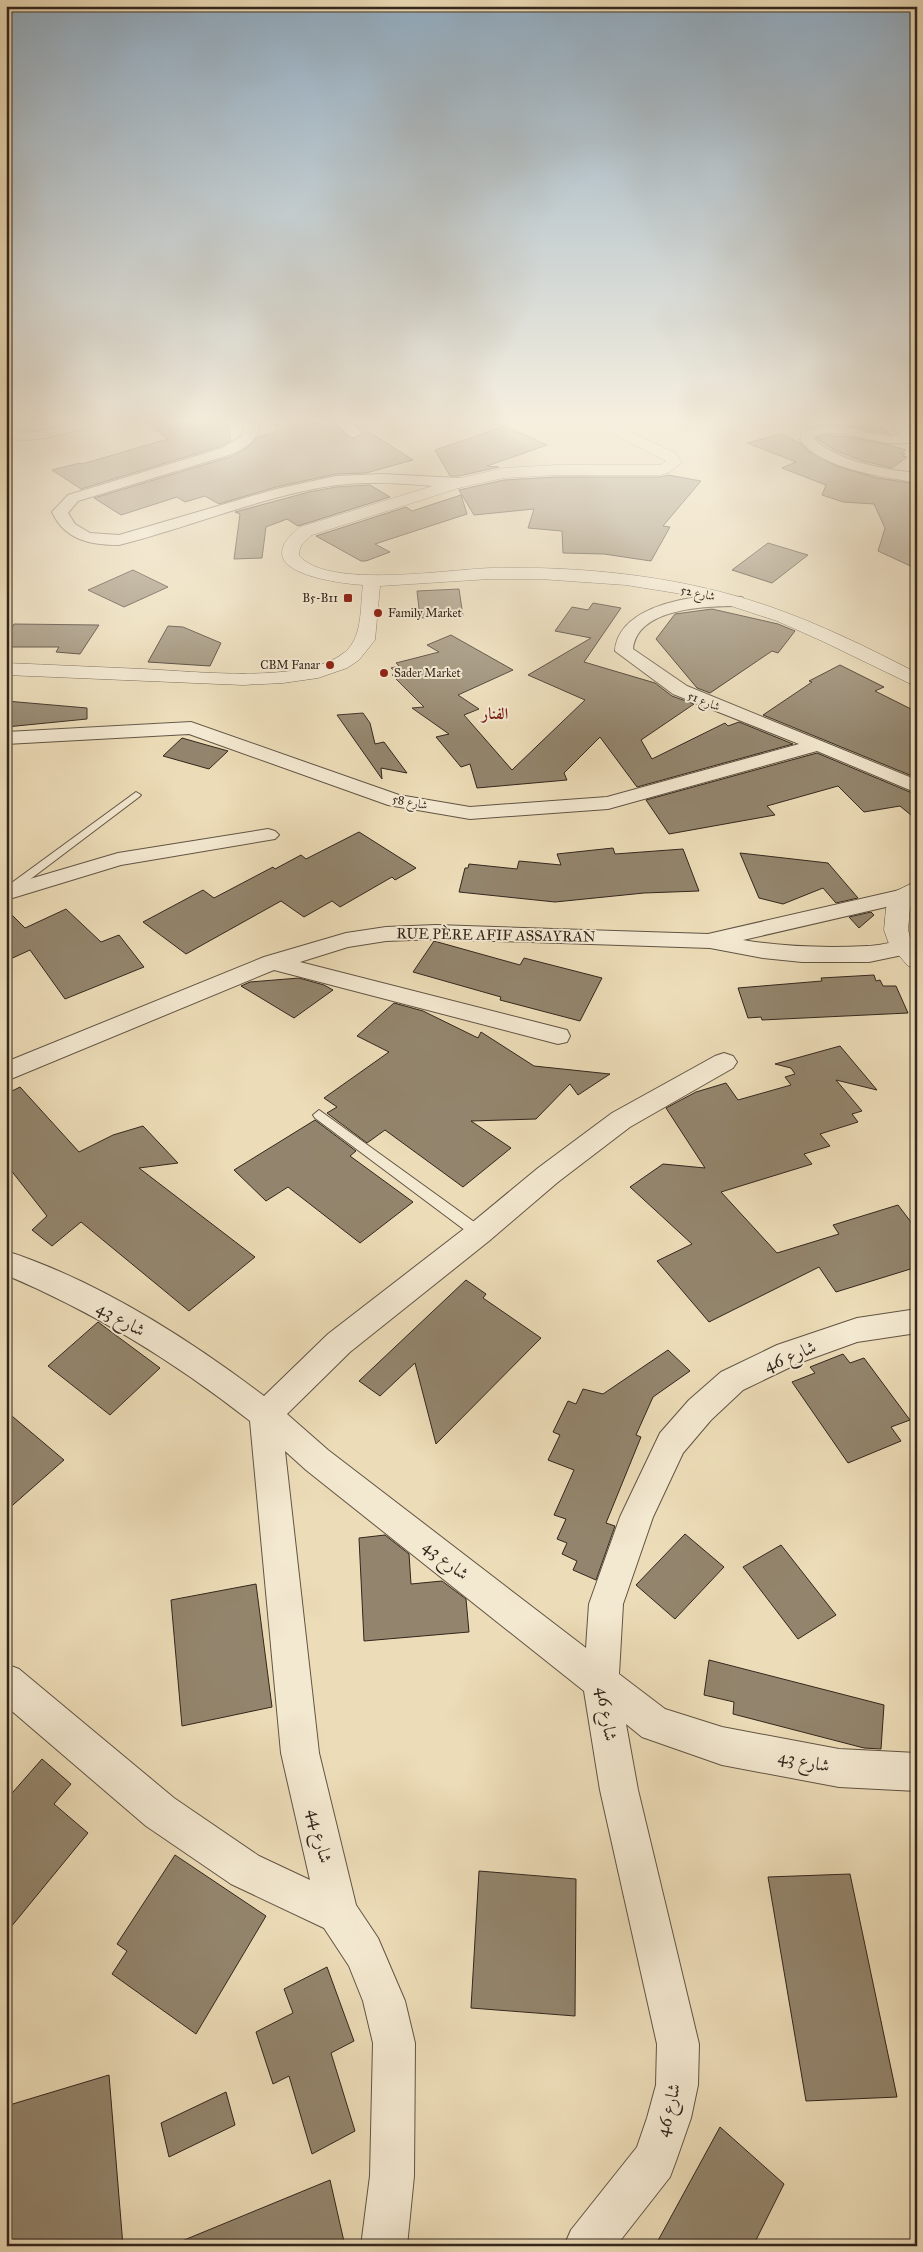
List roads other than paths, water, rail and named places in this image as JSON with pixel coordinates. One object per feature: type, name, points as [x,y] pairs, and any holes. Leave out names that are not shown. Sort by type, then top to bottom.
[{"type":"street","points":[[70,528],[85,537],[119,540],[161,528]]},
{"type":"street","name":"شارع 52","points":[[313,528],[306,531],[290,545],[290,553],[292,559],[306,568],[329,576],[372,580],[512,573],[635,581],[736,602],[795,623],[835,640],[917,681]]},
{"type":"street","points":[[6,669],[242,679],[283,677],[318,672],[340,664],[352,656],[366,640],[372,580]]},
{"type":"street","name":"شارع 51","points":[[736,602],[707,601],[660,610],[630,633],[624,642],[624,651],[680,690],[917,787]]},
{"type":"street","name":"شارع 58","points":[[6,738],[191,728],[395,801],[470,813],[608,803],[818,745]]},
{"type":"street","points":[[6,893],[118,859],[268,835]]},
{"type":"street","points":[[910,892],[898,908],[896,930],[898,939],[910,954]]},
{"type":"street","name":"RUE PÈRE AFIF ASSAYRAN","points":[[710,940],[910,892]]},
{"type":"street","name":"RUE PÈRE AFIF ASSAYRAN","points":[[6,1072],[272,962],[346,940],[386,934],[436,932],[710,940],[764,952],[910,954]]},
{"type":"street","points":[[272,962],[558,1036]]},
{"type":"street","points":[[265,1414],[339,1343],[478,1233],[548,1174],[622,1120],[724,1062]]},
{"type":"street","name":"شارع 43","points":[[6,1262],[44,1277],[134,1325],[184,1357],[265,1414],[317,1460],[655,1724],[722,1746],[839,1768],[917,1772]]},
{"type":"street","name":"شارع 46","points":[[587,2246],[654,2160],[669,2118],[677,2084],[678,2044],[619,1790],[601,1683],[606,1604],[637,1517],[671,1443],[700,1410],[732,1381],[788,1354],[857,1330],[917,1321]]},
{"type":"street","name":"شارع 44","points":[[265,1414],[300,1752],[338,1914],[364,1952],[384,2001],[394,2043],[392,2176],[384,2246]]},
{"type":"street","points":[[6,1682],[160,1812],[245,1870],[338,1914]]},
{"type":"lane","points":[[6,893],[136,795]]},
{"type":"lane","points":[[319,1115],[478,1233]]},
{"type":"place","name":"B5-B11","points":[[348,598]]},
{"type":"place","name":"Family Market","points":[[378,613]]},
{"type":"place","name":"CBM Fanar","points":[[330,665]]},
{"type":"place","name":"Sader Market","points":[[384,673]]},
{"type":"district","name":"الفنار","points":[[495,713]]}]
